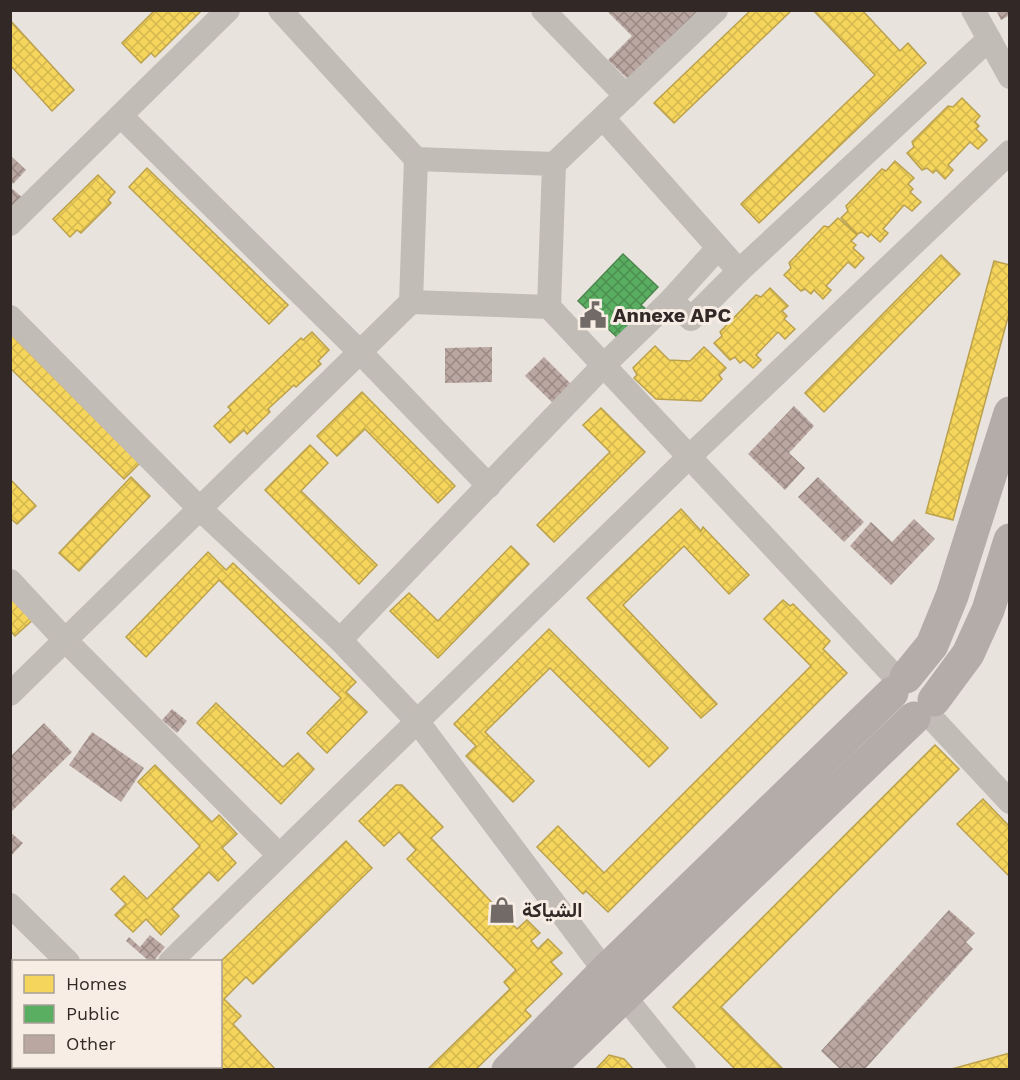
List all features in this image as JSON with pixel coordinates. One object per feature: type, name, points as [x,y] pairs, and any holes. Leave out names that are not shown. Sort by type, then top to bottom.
[{"type":"street","points":[[10,224],[228,10]]},
{"type":"street","points":[[10,694],[411,302],[416,159],[280,10]]},
{"type":"street","points":[[543,10],[626,96]]},
{"type":"street","points":[[549,307],[554,164],[716,10]]},
{"type":"street","points":[[973,10],[1010,77]]},
{"type":"street","points":[[671,300],[691,319],[739,271],[989,39]]},
{"type":"street","points":[[121,116],[360,352],[489,486]]},
{"type":"street","points":[[603,118],[739,271]]},
{"type":"street","points":[[172,960],[690,456],[1010,152]]},
{"type":"street","points":[[416,159],[554,164]]},
{"type":"street","points":[[340,640],[604,365],[671,300],[718,248]]},
{"type":"street","points":[[411,302],[549,307],[690,456],[899,684]]},
{"type":"street","points":[[10,316],[200,509],[340,640],[417,721],[614,983],[684,1070]]},
{"type":"street","points":[[547,1070],[614,983],[899,684],[932,645],[948,606],[1010,413]]},
{"type":"street","points":[[508,1070],[614,983],[925,710],[968,654],[988,610],[1010,540]]},
{"type":"street","points":[[10,581],[65,640],[279,855]]},
{"type":"street","points":[[899,684],[913,676],[926,681],[931,686],[925,710]]},
{"type":"street","points":[[925,710],[1010,802]]},
{"type":"street","points":[[10,905],[66,960]]},
{"type":"building: Homes","points":[[155,10],[202,10],[155,57],[151,53],[141,63],[122,43]]},
{"type":"building: Homes","points":[[751,10],[792,10],[674,123],[654,103]]},
{"type":"building: Homes","points":[[813,10],[862,10],[900,51],[908,43],[926,63],[759,223],[741,204],[875,75]]},
{"type":"building: Homes","points":[[10,20],[74,90],[52,111],[10,65]]},
{"type":"building: Homes","points":[[962,98],[980,116],[975,122],[979,126],[976,129],[987,140],[978,149],[970,142],[948,165],[953,170],[945,179],[936,170],[933,173],[927,168],[922,170],[907,153],[914,147],[912,142],[948,106],[953,107]]},
{"type":"building: Homes","points":[[895,161],[914,178],[908,184],[913,189],[910,192],[921,202],[912,211],[904,205],[883,229],[888,233],[880,242],[871,234],[868,237],[862,232],[857,234],[841,218],[848,211],[846,206],[882,169],[886,171]]},
{"type":"building: Homes","points":[[147,168],[288,305],[269,324],[129,187]]},
{"type":"building: Homes","points":[[98,175],[115,192],[108,200],[111,203],[81,233],[77,230],[70,237],[53,219]]},
{"type":"building: Homes","points":[[838,218],[857,235],[851,241],[856,245],[853,248],[864,258],[855,268],[848,262],[826,286],[831,290],[823,299],[814,290],[811,294],[805,289],[801,291],[784,275],[791,268],[789,263],[824,226],[829,227]]},
{"type":"building: Homes","points":[[941,255],[960,274],[824,412],[805,393]]},
{"type":"building: Homes","points":[[994,261],[1010,265],[1010,310],[953,520],[926,513]]},
{"type":"building: Homes","points":[[770,288],[788,306],[782,311],[787,316],[784,319],[795,329],[785,339],[778,332],[756,355],[761,360],[753,368],[744,360],[740,363],[735,357],[730,360],[714,343],[722,336],[720,332],[756,295],[761,297]]},
{"type":"building: Homes","points":[[10,329],[143,460],[124,479],[10,368]]},
{"type":"building: Homes","points":[[312,332],[329,350],[318,361],[321,364],[268,409],[270,412],[247,434],[244,430],[230,443],[214,426],[231,410],[228,407],[301,338],[303,340]]},
{"type":"building: Homes","points":[[655,346],[669,360],[690,361],[704,347],[726,368],[719,375],[722,379],[701,401],[656,399],[634,378],[637,375],[633,368]]},
{"type":"building: Homes","points":[[362,392],[455,486],[438,503],[365,429],[337,456],[317,436]]},
{"type":"building: Homes","points":[[601,408],[645,452],[554,542],[537,525],[610,452],[583,425]]},
{"type":"building: Homes","points":[[310,445],[328,463],[301,491],[377,565],[359,584],[265,490]]},
{"type":"building: Homes","points":[[131,477],[150,496],[79,571],[59,553]]},
{"type":"building: Homes","points":[[10,479],[36,506],[17,524],[10,518]]},
{"type":"building: Homes","points":[[681,509],[701,531],[703,527],[749,575],[729,594],[684,546],[623,605],[717,704],[701,718],[587,598]]},
{"type":"building: Homes","points":[[511,546],[529,564],[438,658],[390,611],[409,593],[438,621]]},
{"type":"building: Homes","points":[[208,552],[226,570],[233,563],[356,682],[346,692],[367,712],[327,753],[307,733],[341,698],[219,580],[146,657],[126,637]]},
{"type":"building: Homes","points":[[10,590],[35,618],[15,636],[10,630]]},
{"type":"building: Homes","points":[[783,600],[790,606],[793,604],[830,641],[823,649],[847,673],[608,912],[586,891],[583,894],[537,847],[558,826],[604,873],[811,666],[764,619]]},
{"type":"building: Homes","points":[[549,629],[668,748],[649,767],[550,668],[485,732],[534,781],[513,802],[466,756],[476,746],[454,724]]},
{"type":"building: Homes","points":[[216,703],[283,767],[298,753],[314,769],[281,804],[197,723]]},
{"type":"building: Homes","points":[[935,745],[959,769],[721,1007],[782,1068],[736,1070],[673,1007]]},
{"type":"building: Homes","points":[[155,765],[212,822],[219,815],[237,834],[222,848],[236,863],[218,881],[209,872],[172,909],[179,916],[161,935],[146,919],[133,932],[115,915],[126,904],[111,889],[124,876],[147,899],[200,846],[138,782]]},
{"type":"building: Homes","points":[[396,785],[402,785],[443,827],[431,838],[517,929],[527,920],[540,933],[531,941],[538,949],[548,939],[562,953],[551,962],[562,974],[525,1010],[531,1016],[475,1070],[427,1070],[510,989],[504,982],[516,970],[407,859],[416,850],[399,832],[384,846],[359,821]]},
{"type":"building: Homes","points":[[983,799],[1010,827],[1010,877],[957,824]]},
{"type":"building: Homes","points":[[346,841],[372,868],[253,984],[246,977],[224,999],[241,1016],[233,1024],[276,1070],[224,1070],[222,1068],[222,960]]},
{"type":"building: Homes","points":[[1010,1053],[1010,1070],[948,1070]]},
{"type":"building: Homes","points":[[609,1055],[624,1059],[634,1070],[595,1070]]},
{"type":"building: Public","points":[[623,254],[658,287],[641,305],[646,309],[619,339],[578,301]]},
{"type":"building: Other","points":[[606,10],[702,10],[633,84],[608,60],[632,36]]},
{"type":"building: Other","points":[[996,10],[1010,10],[1010,15],[1001,20]]},
{"type":"building: Other","points":[[10,155],[26,170],[13,184],[10,181]]},
{"type":"building: Other","points":[[10,187],[23,198],[10,211]]},
{"type":"building: Other","points":[[492,347],[492,382],[445,383],[445,348]]},
{"type":"building: Other","points":[[544,357],[575,388],[557,407],[525,376]]},
{"type":"building: Other","points":[[794,406],[814,426],[789,453],[805,468],[785,490],[748,454]]},
{"type":"building: Other","points":[[818,477],[864,522],[844,542],[798,497]]},
{"type":"building: Other","points":[[914,519],[935,539],[891,585],[850,546],[871,522],[892,542]]},
{"type":"building: Other","points":[[172,709],[187,721],[177,733],[162,720]]},
{"type":"building: Other","points":[[44,723],[72,752],[10,813],[10,757]]},
{"type":"building: Other","points":[[92,732],[144,768],[121,802],[69,765]]},
{"type":"building: Other","points":[[10,832],[23,843],[10,857]]},
{"type":"building: Other","points":[[949,910],[975,933],[966,942],[973,949],[864,1070],[841,1070],[821,1051]]},
{"type":"building: Other","points":[[150,935],[165,947],[155,960],[148,960],[126,941],[129,937],[140,947]]},
{"type":"building: Other","points":[[12,1020],[12,1052],[10,1051],[10,1021]]},
{"type":"place","name":"Annexe APC","points":[[593,315]]},
{"type":"place","name":"الشياكة","points":[[502,910]]}]
